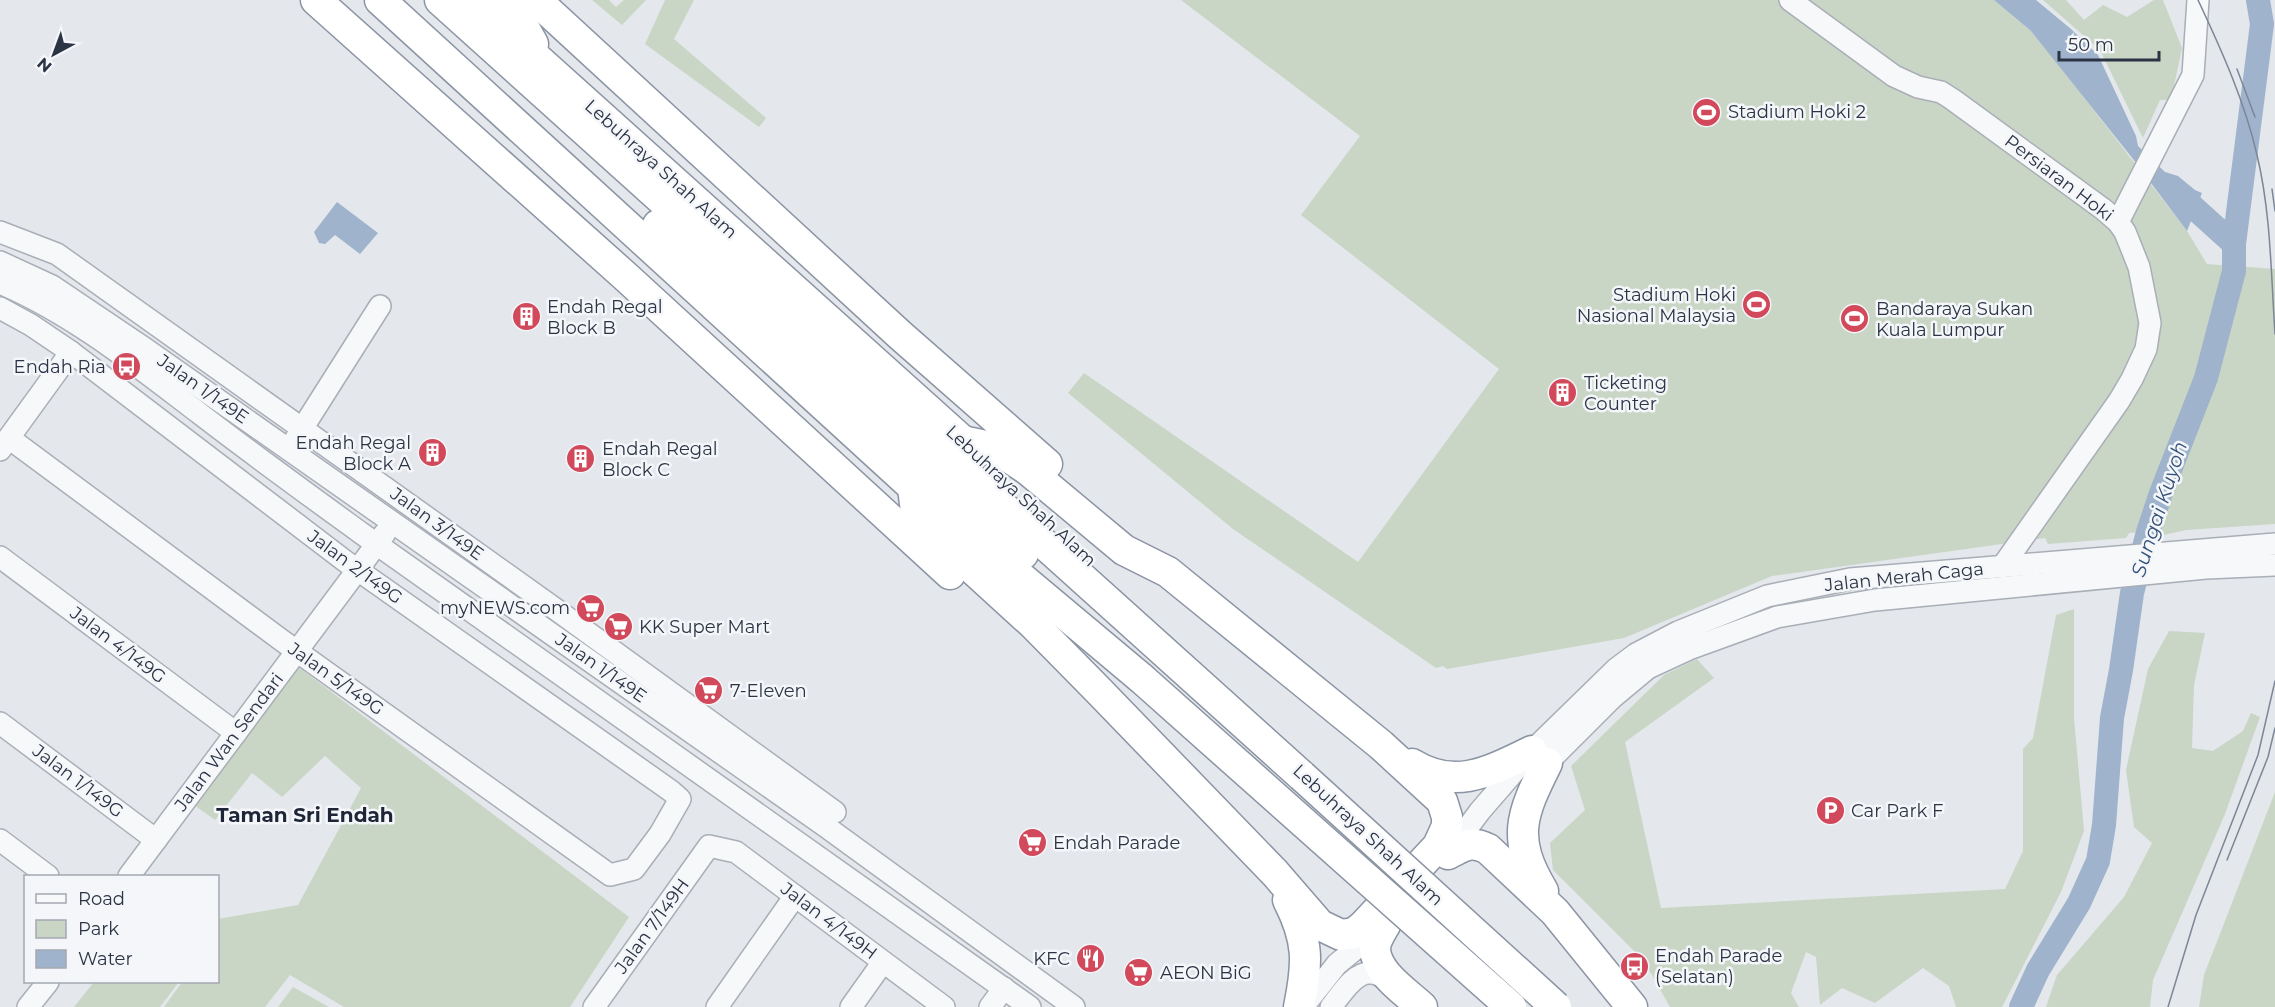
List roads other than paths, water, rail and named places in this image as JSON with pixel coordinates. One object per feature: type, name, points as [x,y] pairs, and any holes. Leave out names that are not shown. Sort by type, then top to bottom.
[{"type":"highway","points":[[316,0],[1056,669],[1098,690]]},
{"type":"highway","points":[[380,0],[913,487],[915,504],[943,542],[1032,624],[1098,690],[1275,873],[1320,925],[1341,936],[1354,933],[1363,926],[1438,846],[1447,826],[1448,817],[1442,801],[1382,745],[1168,572],[900,335],[536,0]]},
{"type":"highway","points":[[408,0],[566,127],[1302,776]]},
{"type":"highway","points":[[440,0],[566,127],[1119,639],[1141,678]]},
{"type":"highway","name":"Lebuhraya Shah Alam","points":[[472,0],[962,441],[1182,648],[1302,776],[1556,1007]]},
{"type":"highway","points":[[507,0],[544,64]]},
{"type":"highway","points":[[962,441],[994,448],[1028,470],[1124,550],[1168,572]]},
{"type":"highway","name":"Lebuhraya Shah Alam","points":[[913,487],[1141,678],[1512,1007]]},
{"type":"highway","points":[[1382,745],[1425,772],[1449,779],[1469,776],[1502,765],[1539,757],[1522,821],[1523,844],[1529,868],[1555,912]]},
{"type":"highway","points":[[1448,854],[1476,843],[1488,849],[1555,912],[1632,1007]]},
{"type":"highway","points":[[1275,873],[1302,930],[1306,954],[1301,1007]]},
{"type":"highway","points":[[1386,923],[1375,948],[1378,962],[1393,981],[1422,1007]]},
{"type":"street","name":"Persiaran Hoki","points":[[1790,0],[1894,76],[1918,87],[1941,92],[1952,99],[2095,202],[2118,222],[2133,249],[2150,323],[2146,349],[2132,379],[2118,401],[2002,567]]},
{"type":"street","points":[[2118,222],[2193,75],[2198,0]]},
{"type":"street","name":"Jalan 3/149E","points":[[0,232],[57,254],[835,812]]},
{"type":"street","name":"Jalan 1/149E","points":[[0,262],[52,286],[144,348],[825,826],[1074,1007]]},
{"type":"street","name":"Jalan 1/149E","points":[[0,283],[52,308],[131,361],[376,544],[1030,1007]]},
{"type":"street","points":[[274,470],[303,429],[380,306]]},
{"type":"street","name":"Jalan 2/149G","points":[[0,308],[71,352],[358,569],[671,790],[680,799],[660,834]]},
{"type":"street","points":[[4,444],[71,352]]},
{"type":"street","name":"Jalan 5/149G","points":[[4,444],[610,876],[634,869],[660,834]]},
{"type":"street","name":"Jalan Wan Sendari","points":[[130,875],[393,521]]},
{"type":"street","name":"Jalan Merah Caga","points":[[1301,1007],[1337,964],[1386,923],[1448,854],[1480,812],[1539,757],[1648,669],[1689,650],[1776,617],[1875,600],[2061,583],[2205,559],[2275,544]]},
{"type":"street","name":"Jalan 4/149G","points":[[0,557],[236,733]]},
{"type":"street","name":"Jalan Merah Caga","points":[[1539,757],[1597,686],[1636,654],[1678,632],[1767,596],[1850,579],[2062,562],[2205,559],[2275,565]]},
{"type":"street","name":"Jalan 1/149G","points":[[0,723],[156,840]]},
{"type":"street","points":[[0,840],[47,875]]},
{"type":"street","name":"Jalan 4/149H","points":[[709,846],[736,852],[944,1007]]},
{"type":"street","name":"Jalan 7/149H","points":[[594,1007],[709,846]]},
{"type":"street","points":[[717,1007],[795,896]]},
{"type":"street","points":[[851,1007],[883,962]]},
{"type":"street","points":[[1331,1007],[1362,974],[1370,973],[1393,981]]},
{"type":"street","points":[[28,1007],[46,983]]},
{"type":"street","points":[[990,1007],[1004,988]]},
{"type":"water","points":[[1994,0],[2036,0],[2098,55],[2136,136],[2138,146],[2165,172],[2178,176],[2202,193],[2187,231],[2031,31]]},
{"type":"water","points":[[337,202],[378,233],[360,254],[335,235],[325,244],[319,243],[314,232]]},
{"type":"waterway","name":"Sungai Kuyoh","points":[[2021,1007],[2038,970],[2079,903],[2098,861],[2104,825],[2112,718],[2132,593],[2161,493],[2206,378],[2234,271],[2234,244],[2262,24],[2258,0]]},
{"type":"waterway","points":[[2171,187],[2234,244]]},
{"type":"tram line","points":[[2198,0],[2239,96],[2257,155],[2268,222],[2275,334]]},
{"type":"tram line","points":[[2237,69],[2255,117]]},
{"type":"tram line","points":[[2272,189],[2275,211]]},
{"type":"tram line","points":[[2168,1007],[2196,915],[2258,755],[2275,681]]},
{"type":"tram line","points":[[2227,860],[2268,757],[2275,728]]},
{"type":"place","name":"Stadium Hoki 2","points":[[1707,112]]},
{"type":"place","name":"Stadium Hoki Nasional Malaysia","points":[[1757,305]]},
{"type":"place","name":"Endah Regal Block B","points":[[526,317]]},
{"type":"place","name":"Bandaraya Sukan Kuala Lumpur","points":[[1855,319]]},
{"type":"place","name":"Endah Ria","points":[[127,367]]},
{"type":"place","name":"Ticketing Counter","points":[[1563,393]]},
{"type":"place","name":"Endah Regal Block A","points":[[432,453]]},
{"type":"place","name":"Endah Regal Block C","points":[[581,459]]},
{"type":"place","name":"myNEWS.com","points":[[591,608]]},
{"type":"place","name":"KK Super Mart","points":[[618,627]]},
{"type":"place","name":"7-Eleven","points":[[709,691]]},
{"type":"place","name":"Car Park F","points":[[1830,811]]},
{"type":"place","name":"Endah Parade","points":[[1032,843]]},
{"type":"place","name":"KFC","points":[[1091,959]]},
{"type":"place","name":"Endah Parade (Selatan)","points":[[1634,966]]},
{"type":"place","name":"AEON BiG","points":[[1139,973]]},
{"type":"district","name":"Taman Sri Endah","points":[[305,815]]}]
